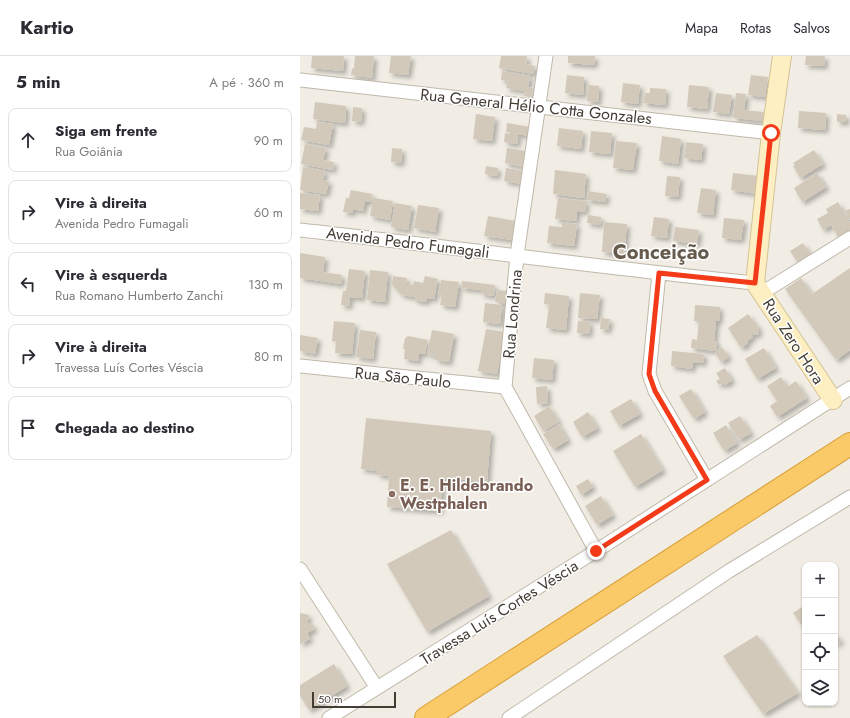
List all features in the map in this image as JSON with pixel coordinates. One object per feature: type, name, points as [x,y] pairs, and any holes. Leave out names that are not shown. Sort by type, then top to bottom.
[{"type":"highway","points":[[426,718],[850,444]]},
{"type":"street","name":"Rua Londrina","points":[[505,387],[517,255],[546,56]]},
{"type":"street","points":[[759,288],[771,133],[782,56]]},
{"type":"street","name":"Rua General Hélio Cotta Gonzales","points":[[300,80],[771,133]]},
{"type":"street","name":"Avenida Pedro Fumagali","points":[[300,230],[517,255],[659,273],[759,288]]},
{"type":"street","points":[[759,288],[850,238]]},
{"type":"street","points":[[659,273],[649,374],[655,391],[707,480]]},
{"type":"street","name":"Rua Zero Hora","points":[[759,288],[833,400]]},
{"type":"street","name":"Rua São Paulo","points":[[300,366],[505,387]]},
{"type":"street","points":[[505,387],[596,551]]},
{"type":"street","name":"Travessa Luís Cortes Véscia","points":[[329,718],[596,551],[850,388]]},
{"type":"street","points":[[509,718],[729,571],[850,497]]},
{"type":"street","points":[[300,569],[305,586],[377,688]]},
{"type":"building","points":[[312,56],[344,56],[343,71],[311,68]]},
{"type":"building","points":[[355,56],[374,56],[372,78],[351,75],[352,68],[354,69]]},
{"type":"building","points":[[391,56],[411,56],[408,75],[389,73]]},
{"type":"building","points":[[501,56],[527,56],[526,64],[535,66],[533,74],[499,68]]},
{"type":"building","points":[[568,56],[595,56],[594,65],[568,63]]},
{"type":"building","points":[[806,56],[825,56],[824,66],[805,65]]},
{"type":"building","points":[[502,71],[530,76],[528,87],[533,88],[532,97],[524,96],[525,91],[506,88],[508,81],[501,80]]},
{"type":"building","points":[[567,75],[584,77],[583,95],[565,93]]},
{"type":"building","points":[[751,75],[768,77],[765,97],[748,95]]},
{"type":"building","points":[[623,83],[640,85],[638,104],[621,102]]},
{"type":"building","points":[[588,85],[599,86],[598,102],[587,101]]},
{"type":"building","points":[[689,85],[709,87],[707,109],[687,107]]},
{"type":"building","points":[[650,88],[666,89],[665,105],[643,103],[645,93],[650,93]]},
{"type":"building","points":[[716,93],[732,95],[729,114],[713,112]]},
{"type":"building","points":[[736,93],[746,94],[744,110],[764,112],[763,121],[733,118]]},
{"type":"building","points":[[315,102],[346,106],[345,123],[313,119]]},
{"type":"building","points":[[353,107],[362,108],[361,122],[352,121]]},
{"type":"building","points":[[799,111],[826,113],[825,130],[798,128]]},
{"type":"building","points":[[476,114],[495,117],[492,141],[473,139]]},
{"type":"building","points":[[837,114],[846,115],[846,122],[837,122]]},
{"type":"building","points":[[317,122],[333,124],[329,145],[301,140],[304,127],[316,129]]},
{"type":"building","points":[[507,123],[531,127],[529,136],[506,132]]},
{"type":"building","points":[[559,128],[583,131],[581,149],[557,146]]},
{"type":"building","points":[[591,131],[612,133],[610,154],[589,152]]},
{"type":"building","points":[[505,133],[518,135],[517,144],[504,142]]},
{"type":"building","points":[[662,136],[681,139],[678,164],[659,161]]},
{"type":"building","points":[[616,141],[637,143],[633,170],[613,168]]},
{"type":"building","points":[[686,142],[703,144],[701,160],[684,158]]},
{"type":"building","points":[[305,144],[326,148],[323,160],[334,162],[333,170],[301,164]]},
{"type":"building","points":[[392,148],[402,149],[401,163],[391,162]]},
{"type":"building","points":[[507,148],[526,151],[523,167],[505,163]]},
{"type":"building","points":[[814,150],[823,164],[800,178],[793,166],[795,165],[793,163]]},
{"type":"building","points":[[486,166],[498,168],[497,176],[485,174]]},
{"type":"building","points":[[303,167],[325,171],[323,180],[329,181],[326,194],[300,190]]},
{"type":"building","points":[[506,168],[524,171],[522,184],[504,181]]},
{"type":"building","points":[[555,170],[586,174],[584,198],[553,194]]},
{"type":"building","points":[[733,173],[759,176],[757,194],[731,190]]},
{"type":"building","points":[[817,173],[826,187],[802,202],[794,188]]},
{"type":"building","points":[[667,176],[680,177],[678,197],[665,196]]},
{"type":"building","points":[[701,188],[716,190],[713,215],[697,213]]},
{"type":"building","points":[[351,190],[372,194],[371,202],[365,201],[363,211],[353,209],[352,213],[343,212],[346,198],[349,198]]},
{"type":"building","points":[[588,191],[607,194],[605,202],[587,200]]},
{"type":"building","points":[[300,193],[320,195],[318,211],[300,209]]},
{"type":"building","points":[[373,198],[393,201],[390,220],[370,216]]},
{"type":"building","points":[[558,198],[586,201],[585,212],[577,211],[576,221],[555,219]]},
{"type":"building","points":[[838,202],[850,223],[850,230],[838,237],[831,225],[823,230],[817,219],[828,213],[826,209]]},
{"type":"building","points":[[395,203],[412,206],[408,230],[391,227]]},
{"type":"building","points":[[418,205],[439,208],[435,232],[414,228]]},
{"type":"building","points":[[850,209],[850,220],[845,211]]},
{"type":"building","points":[[588,215],[601,217],[600,225],[587,223]]},
{"type":"building","points":[[488,216],[516,221],[513,240],[484,236]]},
{"type":"building","points":[[654,217],[669,219],[667,238],[651,236]]},
{"type":"building","points":[[724,218],[744,220],[741,240],[722,238]]},
{"type":"building","points":[[562,222],[577,224],[574,246],[547,243],[549,226],[562,227]]},
{"type":"building","points":[[604,222],[627,224],[624,254],[602,252]]},
{"type":"building","points":[[675,227],[699,230],[697,244],[673,241]]},
{"type":"building","points":[[803,243],[813,258],[800,266],[790,251]]},
{"type":"building","points":[[300,253],[325,257],[323,272],[342,275],[341,284],[300,278]]},
{"type":"building","points":[[850,268],[850,350],[836,360],[785,289],[801,278],[812,294]]},
{"type":"building","points":[[349,269],[365,271],[362,298],[350,297],[349,306],[341,305],[343,291],[346,291]]},
{"type":"building","points":[[370,270],[388,272],[385,302],[367,300]]},
{"type":"building","points":[[393,276],[407,278],[406,284],[413,285],[414,281],[423,283],[425,276],[438,279],[434,299],[427,298],[426,302],[414,300],[414,297],[402,295],[392,285]]},
{"type":"building","points":[[441,280],[459,282],[455,307],[440,305],[442,295],[438,295]]},
{"type":"building","points":[[462,281],[495,285],[494,296],[481,294],[482,290],[461,288]]},
{"type":"building","points":[[497,290],[510,291],[509,304],[495,302]]},
{"type":"building","points":[[545,293],[569,296],[566,330],[546,328],[549,304],[544,304]]},
{"type":"building","points":[[580,293],[600,295],[597,319],[578,318]]},
{"type":"building","points":[[485,303],[502,305],[500,324],[483,322]]},
{"type":"building","points":[[695,305],[720,307],[719,321],[716,321],[714,341],[717,341],[716,351],[691,348],[692,339],[697,340],[699,321],[694,321]]},
{"type":"building","points":[[748,314],[759,328],[758,335],[751,334],[753,337],[741,348],[728,328]]},
{"type":"building","points":[[601,318],[610,319],[608,330],[600,329]]},
{"type":"building","points":[[334,321],[355,323],[352,354],[335,353],[336,341],[332,341]]},
{"type":"building","points":[[578,321],[590,322],[589,334],[577,333]]},
{"type":"building","points":[[486,329],[505,332],[497,374],[478,371]]},
{"type":"building","points":[[360,330],[376,332],[373,359],[356,357]]},
{"type":"building","points":[[432,330],[454,334],[449,362],[435,360],[436,356],[427,354]]},
{"type":"building","points":[[300,335],[318,338],[315,354],[300,351]]},
{"type":"building","points":[[408,336],[428,340],[425,354],[419,353],[418,361],[404,359],[405,349],[403,349],[405,338]]},
{"type":"building","points":[[722,347],[729,357],[721,362],[715,353]]},
{"type":"building","points":[[764,348],[776,368],[757,379],[745,359]]},
{"type":"building","points":[[672,351],[704,354],[703,363],[693,362],[692,369],[671,366]]},
{"type":"building","points":[[534,358],[554,360],[552,380],[532,378]]},
{"type":"building","points":[[725,368],[732,380],[725,385],[723,383],[719,385],[716,381],[720,379],[716,373]]},
{"type":"building","points":[[781,377],[787,387],[796,381],[807,398],[777,417],[770,406],[777,401],[767,386]]},
{"type":"building","points":[[547,386],[548,403],[537,404],[536,387]]},
{"type":"building","points":[[691,389],[705,412],[694,419],[679,396]]},
{"type":"building","points":[[631,399],[640,414],[619,426],[610,411]]},
{"type":"building","points":[[549,406],[559,422],[543,431],[534,416]]},
{"type":"building","points":[[588,412],[598,428],[582,437],[573,422]]},
{"type":"building","points":[[740,416],[751,433],[739,440],[728,423]]},
{"type":"building","points":[[366,418],[491,431],[487,482],[443,478],[440,511],[387,507],[389,476],[377,475],[378,471],[361,469]]},
{"type":"building","points":[[559,424],[568,440],[553,449],[543,434]]},
{"type":"building","points":[[726,425],[737,443],[724,451],[713,433]]},
{"type":"building","points":[[641,434],[663,470],[635,487],[613,451]]},
{"type":"building","points":[[588,479],[593,487],[581,495],[576,486]]},
{"type":"building","points":[[601,496],[613,515],[597,525],[585,506]]},
{"type":"building","points":[[451,530],[489,596],[427,632],[387,564]]},
{"type":"building","points":[[802,607],[802,626],[793,613]]},
{"type":"building","points":[[300,613],[309,615],[307,623],[314,625],[313,630],[307,633],[310,639],[300,644]]},
{"type":"building","points":[[757,635],[798,693],[763,714],[723,656]]},
{"type":"building","points":[[334,664],[347,686],[309,710],[300,696],[300,685]]},
{"type":"place","name":"E. E. Hildebrando Westphalen","points":[[392,494]]},
{"type":"district","name":"Conceição","points":[[661,252]]},
{"type":"route","points":[[596,551],[707,480],[655,391],[649,374],[659,273],[755,283],[771,133]]}]
